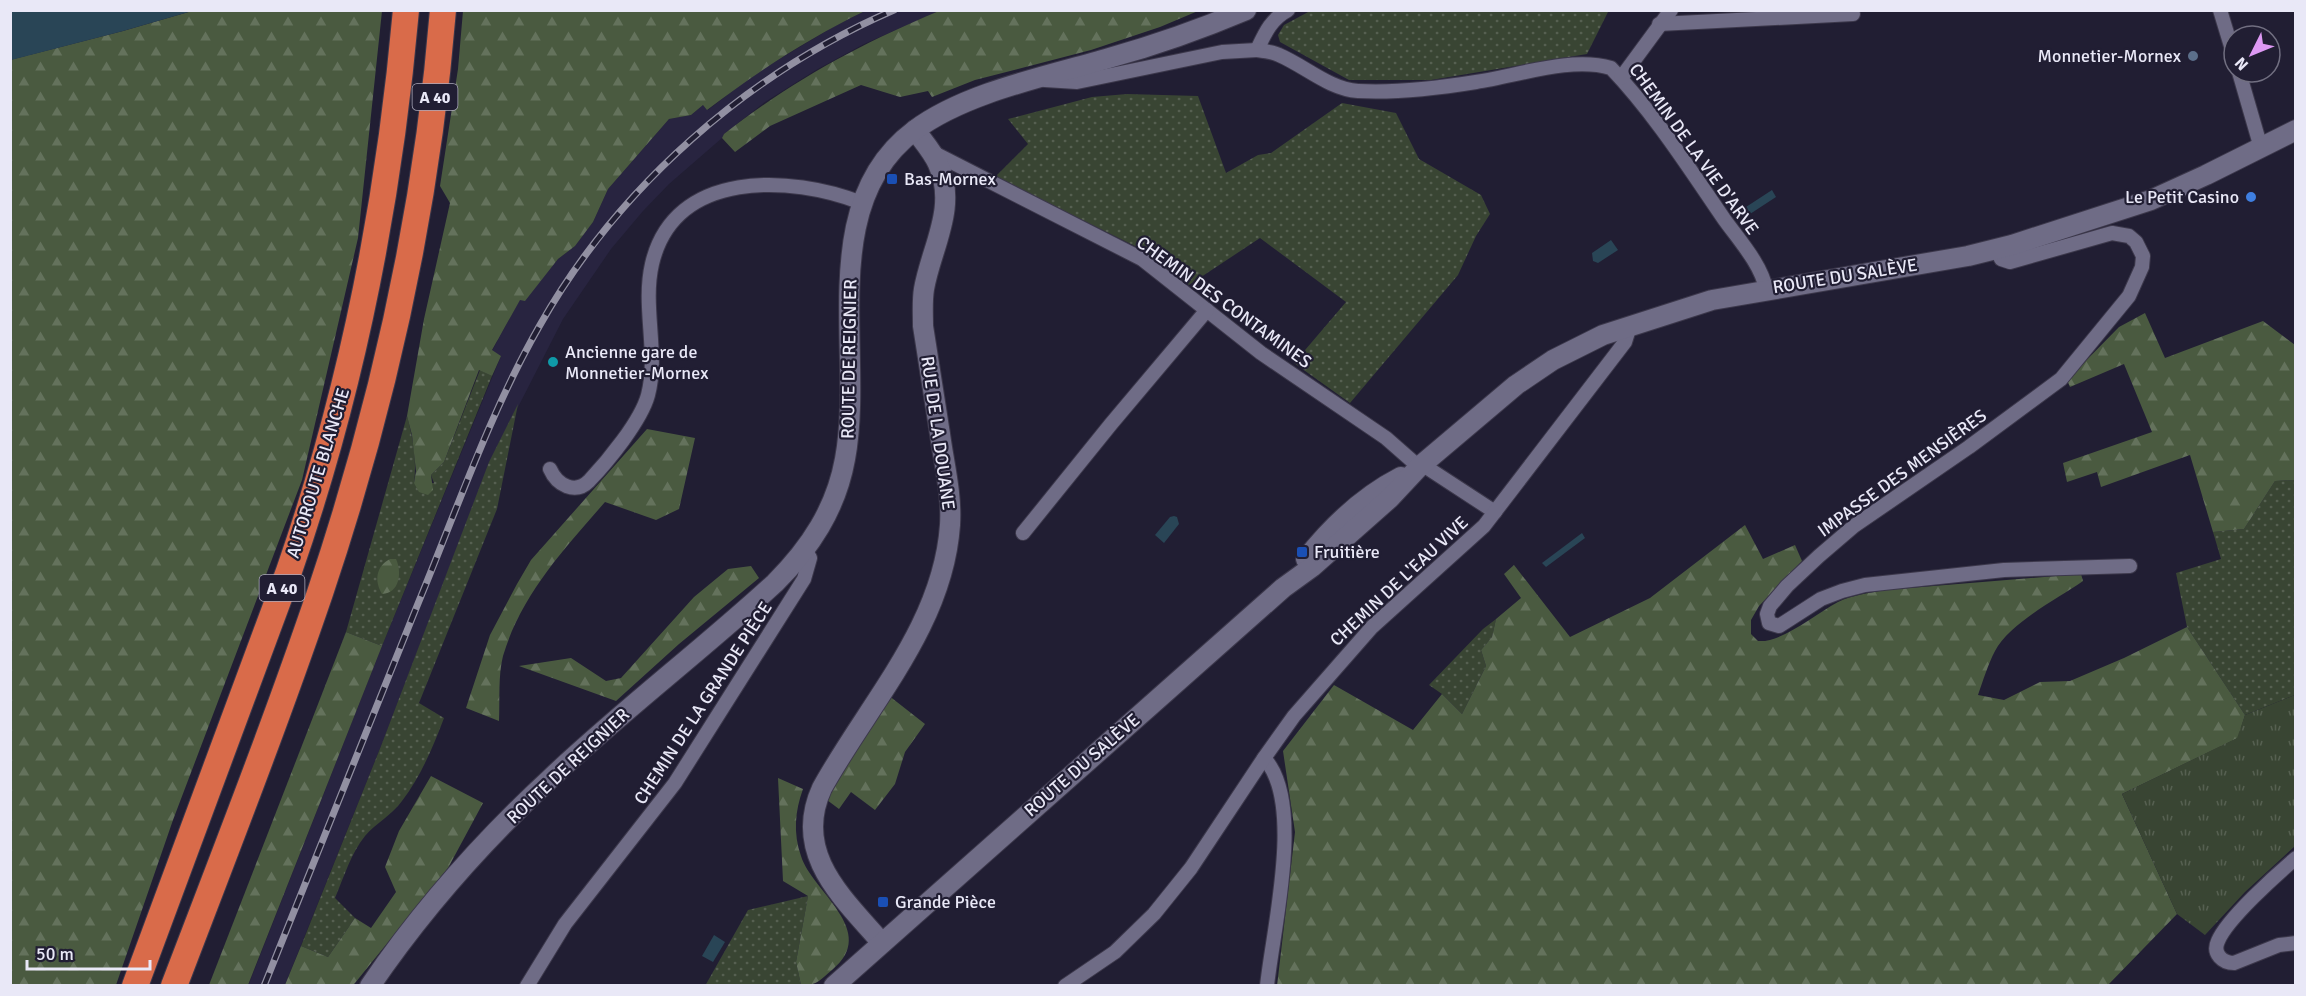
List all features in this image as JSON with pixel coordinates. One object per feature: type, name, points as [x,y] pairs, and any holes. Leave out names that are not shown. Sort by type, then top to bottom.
[{"type":"highway","name":"AUTOROUTE BLANCHE","points":[[135,986],[309,513],[345,384],[366,290],[386,179],[397,102],[406,10]]},
{"type":"highway","name":"AUTOROUTE BLANCHE","points":[[174,986],[285,693],[341,526],[378,394],[398,306],[421,183],[434,104],[443,10]]},
{"type":"main road","name":"ROUTE DE REIGNIER","points":[[370,986],[387,960],[466,865],[551,777],[762,595],[806,550],[829,510],[845,460],[852,386],[851,254],[855,225],[862,203],[891,151],[915,130],[960,105],[1034,80],[1154,45],[1246,10]]},
{"type":"main road","name":"RUE DE LA DOUANE","points":[[882,943],[824,872],[814,845],[813,812],[833,767],[914,642],[936,593],[950,525],[949,498],[923,326],[924,290],[938,245],[945,201],[941,172],[931,152],[915,130]]},
{"type":"main road","name":"ROUTE DU SALÈVE","points":[[834,986],[1284,588],[1317,545],[1347,516],[1383,487],[1421,466],[1534,372],[1578,347],[1630,326],[1712,300],[1968,256],[2151,200],[2295,130]]},
{"type":"street","points":[[1257,50],[1272,22],[1288,10]]},
{"type":"street","points":[[1621,78],[1671,10]]},
{"type":"street","points":[[1659,24],[1853,14]]},
{"type":"street","name":"CHEMIN DE LA VIE D'ARVE","points":[[1034,80],[1077,82],[1222,52],[1257,50],[1278,55],[1330,83],[1357,91],[1457,85],[1575,65],[1600,64],[1611,68],[1621,78],[1682,158],[1746,251],[1762,276],[1766,289]]},
{"type":"street","points":[[2242,84],[2261,148]]},
{"type":"street","name":"CHEMIN DES CONTAMINES","points":[[931,152],[1142,259],[1261,353],[1386,438],[1421,466],[1495,512]]},
{"type":"street","points":[[550,469],[557,481],[570,488],[577,488],[585,484],[620,443],[643,408],[648,397],[652,369],[649,310],[652,264],[657,247],[669,226],[686,209],[704,196],[756,185],[816,189],[842,195],[862,203]]},
{"type":"street","name":"IMPASSE DES MENSIÈRES","points":[[1996,249],[2001,259],[2010,262],[2103,235],[2121,233],[2136,242],[2143,256],[2142,267],[2129,296],[2061,379],[1969,447],[1854,526],[1819,555],[1770,606],[1767,614],[1769,623],[1779,626],[1821,599],[1865,585],[2004,570],[2130,566]]},
{"type":"street","points":[[1023,533],[1207,310]]},
{"type":"street","name":"CHEMIN DE L'EAU VIVE","points":[[1065,986],[1115,952],[1154,915],[1203,852],[1294,716],[1372,627],[1473,536],[1495,512],[1625,342],[1630,326]]},
{"type":"street","name":"CHEMIN DE LA GRANDE PIÈCE","points":[[526,986],[571,915],[675,783],[804,579],[810,566],[810,558],[806,550]]},
{"type":"street","points":[[1264,758],[1275,775],[1283,799],[1285,818],[1281,876],[1267,986]]},
{"type":"street","points":[[2295,858],[2234,920],[2217,942],[2216,950],[2220,958],[2227,963],[2234,963],[2279,945],[2295,943]]},
{"type":"shaded area","points":[[865,11],[939,11],[864,44],[816,70],[765,102],[724,134],[643,211],[611,249],[563,319],[490,462],[381,746],[285,985],[248,986],[382,646],[501,356],[492,351],[520,299],[525,300],[558,259],[575,246],[593,222],[608,189],[669,119],[691,115],[703,105],[708,110],[753,75],[833,27]]},
{"type":"green space","points":[[1606,10],[1608,12],[1587,54],[1431,80],[1349,80],[1280,42],[1278,35],[1284,25],[1310,11]]},
{"type":"green space","points":[[192,11],[382,11],[358,238],[302,480],[173,820],[116,985],[11,985],[10,60]]},
{"type":"green space","points":[[463,11],[865,11],[784,56],[707,110],[703,105],[691,115],[669,119],[608,189],[593,222],[575,246],[558,259],[525,301],[520,300],[492,350],[501,356],[492,376],[479,370],[444,462],[431,475],[433,490],[428,495],[419,492],[414,483],[416,471],[412,435],[407,416],[424,319],[450,203],[440,186],[458,69]]},
{"type":"green space","points":[[939,11],[1198,11],[1160,27],[1091,50],[975,80],[932,97],[928,91],[900,97],[861,85],[770,126],[735,152],[722,138],[724,134],[750,115],[802,80],[854,50]]},
{"type":"green space","points":[[1127,94],[1198,96],[1226,173],[1258,155],[1271,153],[1342,103],[1396,113],[1419,159],[1481,195],[1490,214],[1476,236],[1458,275],[1350,403],[1294,363],[1346,302],[1260,238],[1189,285],[1143,250],[995,177],[1028,144],[1008,119],[1092,97]]},
{"type":"green space","points":[[2145,313],[2165,358],[2263,321],[2295,345],[2295,480],[2275,481],[2244,529],[2213,532],[2190,455],[2101,487],[2097,472],[2067,482],[2063,463],[2152,432],[2124,364],[2070,387],[2067,380],[2119,327]]},
{"type":"green space","points":[[480,370],[492,376],[382,646],[346,632],[407,416],[414,449],[414,483],[434,483],[431,475],[444,462]]},
{"type":"green space","points":[[518,404],[497,509],[419,703],[444,718],[415,782],[394,811],[365,836],[352,858],[335,898],[355,918],[328,957],[301,946],[381,746],[489,462]]},
{"type":"green space","points":[[647,429],[695,438],[679,509],[656,520],[605,502],[545,574],[521,613],[501,663],[499,721],[466,708],[490,635],[531,560]]},
{"type":"green space","points":[[2295,480],[2295,695],[2245,715],[2187,627],[2176,573],[2221,559],[2213,532],[2244,529],[2275,481]]},
{"type":"green space","points":[[1745,525],[1763,559],[1795,545],[1802,561],[1759,606],[1751,620],[1751,634],[1758,641],[1788,633],[1838,602],[1867,593],[2081,574],[2083,581],[2023,621],[2002,641],[1990,661],[1978,695],[2004,700],[2040,682],[2070,681],[2187,627],[2245,715],[2238,738],[2122,794],[2177,914],[2108,985],[1277,986],[1295,832],[1283,751],[1334,685],[1413,730],[1442,694],[1462,714],[1486,666],[1481,650],[1492,637],[1496,619],[1521,598],[1504,574],[1514,565],[1570,637],[1650,598]]},
{"type":"green space","points":[[396,559],[398,564],[398,581],[393,590],[382,594],[377,579],[378,574],[385,562]]},
{"type":"green space","points":[[751,566],[759,578],[679,644],[616,701],[519,666],[571,658],[606,681],[621,678],[694,597],[728,569]]},
{"type":"green space","points":[[1496,619],[1492,637],[1481,650],[1486,666],[1462,714],[1442,694],[1429,685],[1483,629]]},
{"type":"green space","points":[[346,632],[382,646],[248,985],[209,985]]},
{"type":"green space","points":[[888,695],[925,724],[905,752],[895,784],[875,810],[851,792],[839,809],[823,797]]},
{"type":"green space","points":[[2295,695],[2295,846],[2245,892],[2205,935],[2177,914],[2122,794],[2237,738],[2245,715]]},
{"type":"green space","points":[[431,776],[483,803],[448,868],[352,986],[285,985],[301,946],[328,957],[355,918],[371,928],[396,892],[385,867],[399,831]]},
{"type":"green space","points":[[778,778],[803,789],[796,822],[801,856],[807,870],[839,912],[846,926],[849,941],[845,955],[832,970],[818,982],[811,984],[801,985],[796,962],[808,896],[783,881]]},
{"type":"green space","points":[[808,896],[796,962],[801,985],[705,986],[748,910]]},
{"type":"water","points":[[11,10],[192,10],[192,11],[11,60]]},
{"type":"water","points":[[1772,190],[1776,197],[1750,214],[1746,207]]},
{"type":"water","points":[[1611,240],[1618,250],[1598,263],[1593,261],[1592,253]]},
{"type":"water","points":[[1170,517],[1177,517],[1179,524],[1164,543],[1155,535]]},
{"type":"water","points":[[1582,533],[1585,538],[1546,567],[1542,563]]},
{"type":"water","points":[[714,935],[725,942],[713,962],[702,956]]},
{"type":"railway","points":[[264,986],[489,428],[540,325],[572,274],[608,226],[648,181],[692,139],[738,101],[788,66],[840,36],[894,10]]},
{"type":"place","name":"Monnetier-Mornex","points":[[2193,56]]},
{"type":"place","name":"Bas-Mornex","points":[[892,179]]},
{"type":"place","name":"Le Petit Casino","points":[[2251,197]]},
{"type":"place","name":"Ancienne gare de Monnetier-Mornex","points":[[553,362]]},
{"type":"place","name":"Fruitière","points":[[1302,552]]},
{"type":"place","name":"Grande Pièce","points":[[883,902]]}]
